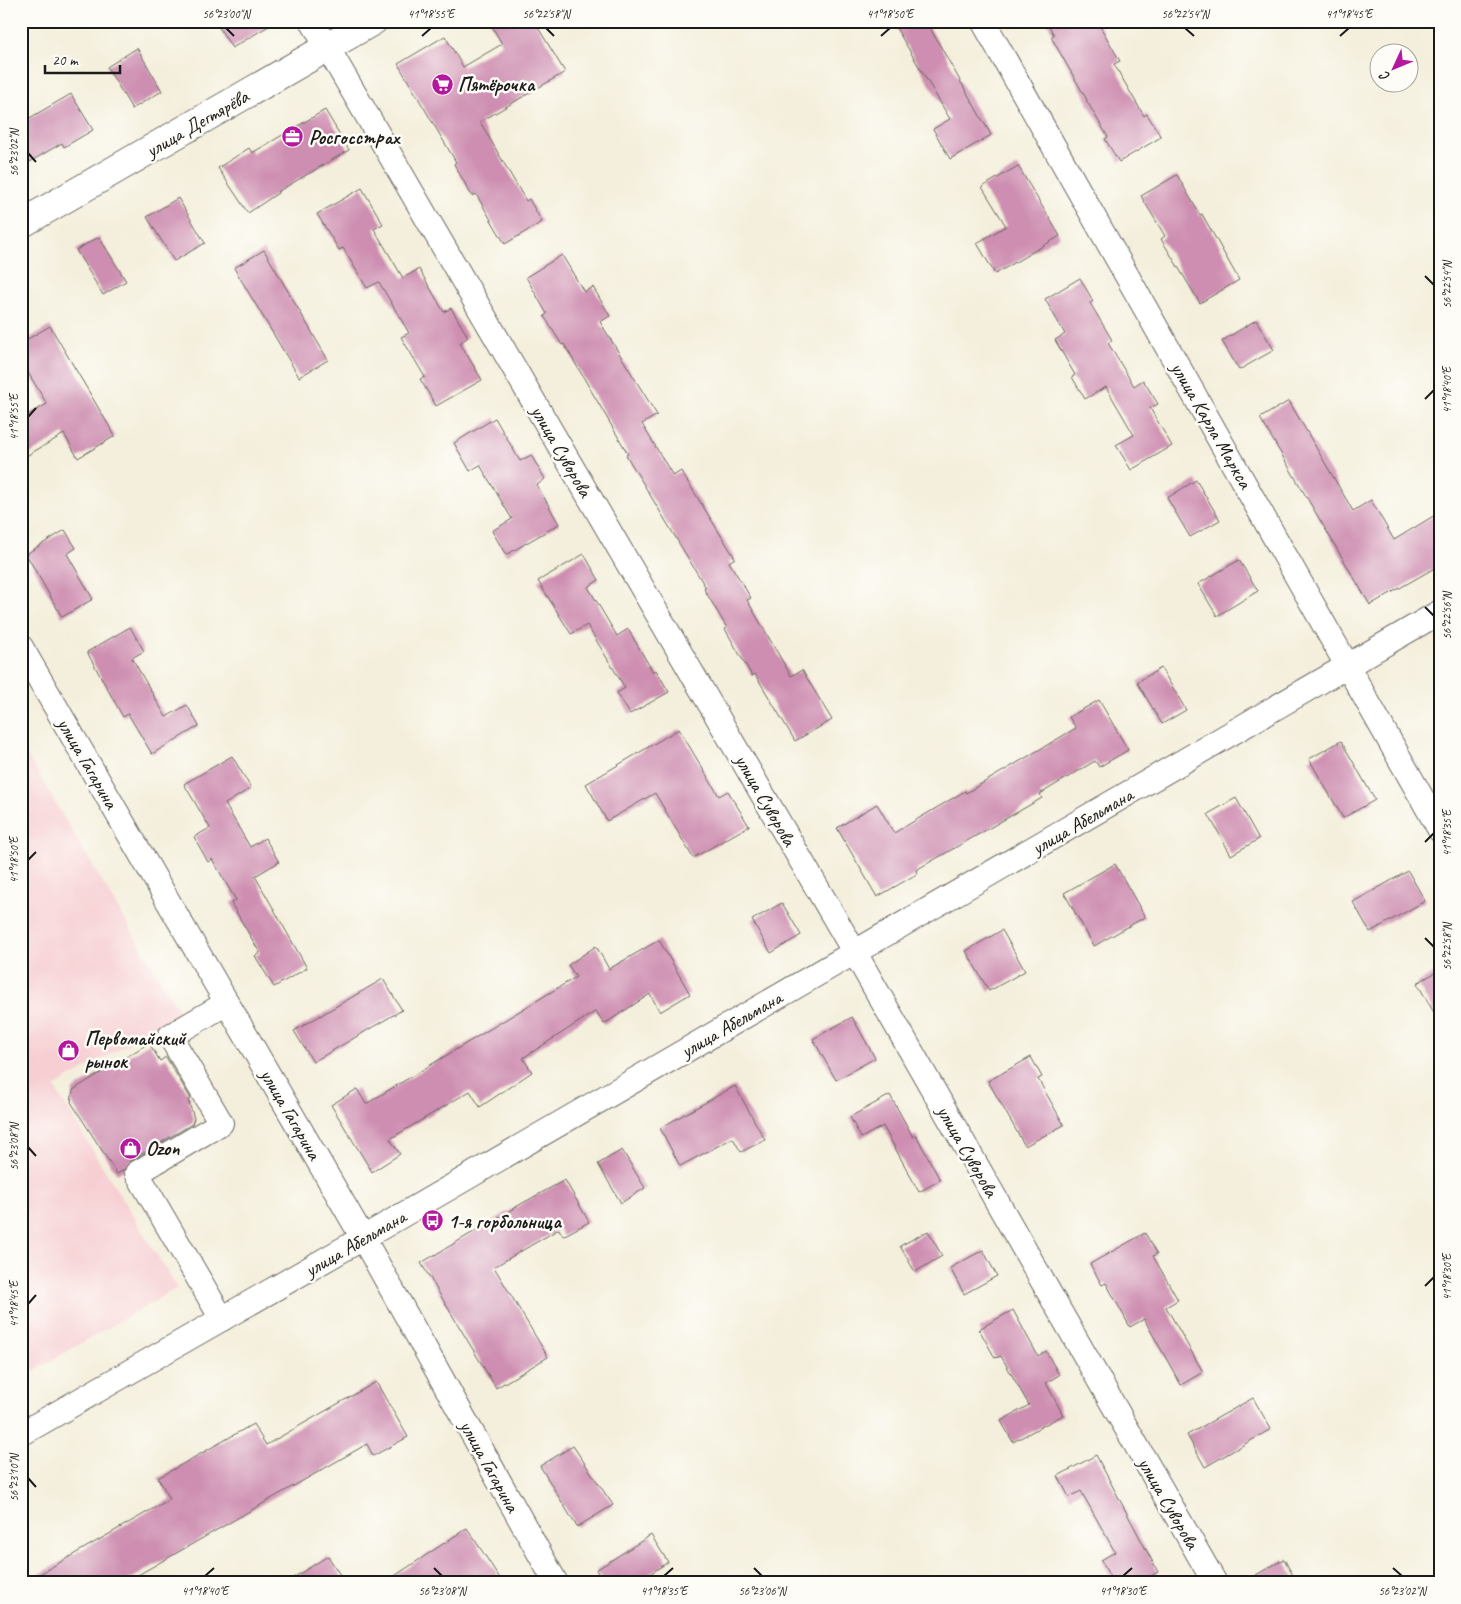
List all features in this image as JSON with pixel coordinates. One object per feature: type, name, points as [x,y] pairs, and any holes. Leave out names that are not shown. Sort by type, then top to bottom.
[{"type":"main road","name":"улица Дегтярёва","points":[[21,224],[373,21]]},
{"type":"street","name":"улица Суворова","points":[[312,21],[855,953],[1215,1583]]},
{"type":"street","name":"улица Карла Маркса","points":[[983,21],[1440,830]]},
{"type":"street","name":"улица Абельмана","points":[[21,1434],[855,953],[1440,612]]},
{"type":"street","name":"улица Гагарина","points":[[21,647],[363,1238],[556,1583]]},
{"type":"street","points":[[222,1319],[137,1173],[221,1124],[170,1036],[227,1003]]},
{"type":"shaded area","name":"Первомайский рынок","points":[[21,745],[180,1013],[54,1087],[177,1288],[21,1378]]},
{"type":"building","points":[[215,21],[277,21],[232,48]]},
{"type":"building","points":[[489,21],[534,21],[565,72],[480,122],[526,201],[529,199],[542,222],[505,244],[476,194],[472,196],[454,164],[456,162],[398,64],[445,36],[463,67],[502,44]]},
{"type":"building","points":[[892,21],[926,21],[991,135],[950,159],[933,129],[950,119]]},
{"type":"building","points":[[1046,21],[1097,21],[1120,61],[1114,64],[1144,116],[1147,114],[1161,137],[1119,162],[1105,139],[1108,137],[1051,37],[1054,35]]},
{"type":"building","points":[[137,48],[162,91],[132,109],[107,67]]},
{"type":"building","points":[[71,94],[93,130],[64,147],[62,143],[21,167],[21,123]]},
{"type":"building","points":[[325,110],[349,150],[277,192],[248,213],[218,168],[249,148],[252,153]]},
{"type":"building","points":[[1018,166],[1060,236],[995,274],[977,243],[1006,226],[982,187]]},
{"type":"building","points":[[1177,175],[1200,215],[1202,214],[1239,280],[1200,303],[1161,239],[1165,236],[1141,196]]},
{"type":"building","points":[[362,188],[383,224],[374,229],[403,278],[419,269],[444,312],[451,308],[468,337],[460,343],[482,380],[436,406],[420,379],[425,377],[401,337],[409,333],[379,282],[367,288],[343,248],[339,250],[317,214]]},
{"type":"building","points":[[178,198],[205,243],[174,261],[147,217]]},
{"type":"building","points":[[99,237],[126,281],[103,295],[76,250]]},
{"type":"building","points":[[264,250],[328,360],[299,377],[234,268]]},
{"type":"building","points":[[562,255],[584,292],[593,287],[610,316],[600,322],[657,415],[642,424],[673,476],[681,471],[735,558],[729,562],[751,598],[747,600],[791,676],[802,670],[832,720],[795,741],[755,674],[752,676],[704,589],[706,588],[626,455],[628,454],[564,344],[562,345],[544,316],[547,314],[526,277]]},
{"type":"building","points":[[1080,278],[1093,301],[1090,303],[1112,340],[1108,343],[1134,386],[1143,380],[1158,404],[1150,408],[1172,446],[1131,470],[1116,445],[1134,435],[1106,387],[1085,399],[1072,377],[1075,375],[1055,340],[1065,334],[1045,299]]},
{"type":"building","points":[[1256,320],[1274,350],[1239,370],[1222,341]]},
{"type":"building","points":[[50,326],[115,436],[78,458],[64,434],[21,459],[21,419],[47,404],[21,361],[21,343]]},
{"type":"building","points":[[1289,401],[1353,511],[1371,500],[1394,540],[1440,512],[1440,565],[1370,605],[1260,418]]},
{"type":"building","points":[[495,418],[520,461],[531,455],[545,479],[537,485],[559,524],[506,555],[492,531],[512,519],[480,465],[470,471],[454,443]]},
{"type":"building","points":[[1196,480],[1220,520],[1190,537],[1167,498]]},
{"type":"building","points":[[65,530],[76,548],[67,554],[93,599],[62,617],[26,554]]},
{"type":"building","points":[[584,554],[599,580],[588,587],[617,636],[628,629],[653,672],[656,670],[669,692],[630,714],[617,693],[625,688],[587,625],[571,634],[538,581]]},
{"type":"building","points":[[1239,560],[1258,591],[1217,616],[1198,584]]},
{"type":"building","points":[[130,627],[144,651],[132,658],[166,717],[187,705],[199,726],[152,754],[128,714],[123,717],[87,652]]},
{"type":"building","points":[[1161,668],[1186,710],[1162,724],[1137,682]]},
{"type":"building","points":[[1099,700],[1128,750],[1099,767],[1095,761],[1040,794],[1042,798],[916,870],[917,874],[877,897],[837,828],[877,804],[894,833],[1076,728],[1069,717]]},
{"type":"building","points":[[679,729],[719,796],[728,791],[749,826],[693,858],[655,793],[607,821],[586,784]]},
{"type":"building","points":[[1341,741],[1375,800],[1343,818],[1309,759]]},
{"type":"building","points":[[232,756],[251,788],[225,804],[250,847],[265,838],[279,862],[255,876],[307,968],[274,987],[255,956],[260,953],[231,903],[236,900],[212,859],[208,862],[194,837],[210,828],[184,784]]},
{"type":"building","points":[[1236,798],[1259,839],[1231,855],[1208,814]]},
{"type":"building","points":[[1115,864],[1145,917],[1094,946],[1064,893]]},
{"type":"building","points":[[1408,871],[1425,901],[1370,932],[1353,902]]},
{"type":"building","points":[[782,903],[801,935],[771,953],[752,920]]},
{"type":"building","points":[[1002,930],[1025,971],[989,991],[966,951]]},
{"type":"building","points":[[659,940],[690,994],[660,1012],[650,994],[604,1024],[596,1011],[523,1058],[532,1072],[480,1107],[470,1091],[390,1139],[400,1154],[372,1172],[331,1105],[357,1089],[366,1104],[576,977],[568,965],[596,946],[609,969]]},
{"type":"building","points":[[1440,970],[1440,1023],[1417,983]]},
{"type":"building","points":[[383,979],[402,1010],[313,1062],[294,1031]]},
{"type":"building","points":[[852,1017],[875,1058],[836,1080],[813,1039]]},
{"type":"building","points":[[149,1043],[160,1061],[166,1057],[191,1099],[188,1100],[194,1118],[192,1124],[130,1161],[124,1170],[117,1174],[71,1102],[73,1090]]},
{"type":"building","points":[[1031,1057],[1042,1077],[1038,1079],[1064,1125],[1025,1146],[988,1081]]},
{"type":"building","points":[[735,1086],[765,1140],[741,1152],[733,1138],[680,1166],[660,1128]]},
{"type":"building","points":[[890,1095],[913,1137],[916,1135],[940,1180],[919,1192],[883,1126],[861,1138],[850,1117]]},
{"type":"building","points":[[622,1150],[645,1188],[621,1203],[598,1164]]},
{"type":"building","points":[[565,1180],[589,1222],[563,1236],[559,1229],[494,1267],[548,1357],[496,1388],[421,1263]]},
{"type":"building","points":[[928,1231],[942,1256],[915,1272],[900,1246]]},
{"type":"building","points":[[1145,1233],[1157,1254],[1153,1256],[1178,1300],[1166,1307],[1203,1372],[1181,1385],[1144,1319],[1130,1327],[1106,1283],[1102,1285],[1090,1264]]},
{"type":"building","points":[[983,1250],[997,1276],[964,1294],[950,1268]]},
{"type":"building","points":[[1013,1310],[1038,1356],[1046,1351],[1059,1375],[1046,1383],[1063,1415],[1013,1442],[1001,1421],[1029,1405],[1001,1356],[995,1358],[979,1329]]},
{"type":"building","points":[[376,1382],[408,1437],[373,1456],[367,1444],[124,1583],[24,1583],[170,1499],[158,1478],[253,1424],[266,1445]]},
{"type":"building","points":[[1253,1398],[1271,1429],[1205,1467],[1187,1435]]},
{"type":"building","points":[[573,1446],[613,1505],[577,1527],[540,1466]]},
{"type":"building","points":[[1096,1455],[1158,1572],[1139,1583],[1113,1583],[1101,1560],[1115,1552],[1081,1491],[1069,1497],[1058,1476]]},
{"type":"building","points":[[467,1528],[503,1583],[384,1583]]},
{"type":"building","points":[[651,1535],[668,1562],[636,1583],[604,1583],[596,1570]]},
{"type":"building","points":[[328,1556],[345,1583],[285,1583]]},
{"type":"building","points":[[1284,1559],[1297,1583],[1242,1583]]},
{"type":"place","name":"Пятёрочка","points":[[442,84]]},
{"type":"place","name":"Росгосстрах","points":[[293,137]]},
{"type":"place","name":"Первомайский рынок","points":[[69,1050]]},
{"type":"place","name":"Ozon","points":[[130,1148]]},
{"type":"place","name":"1-я горбольница","points":[[432,1221]]}]
